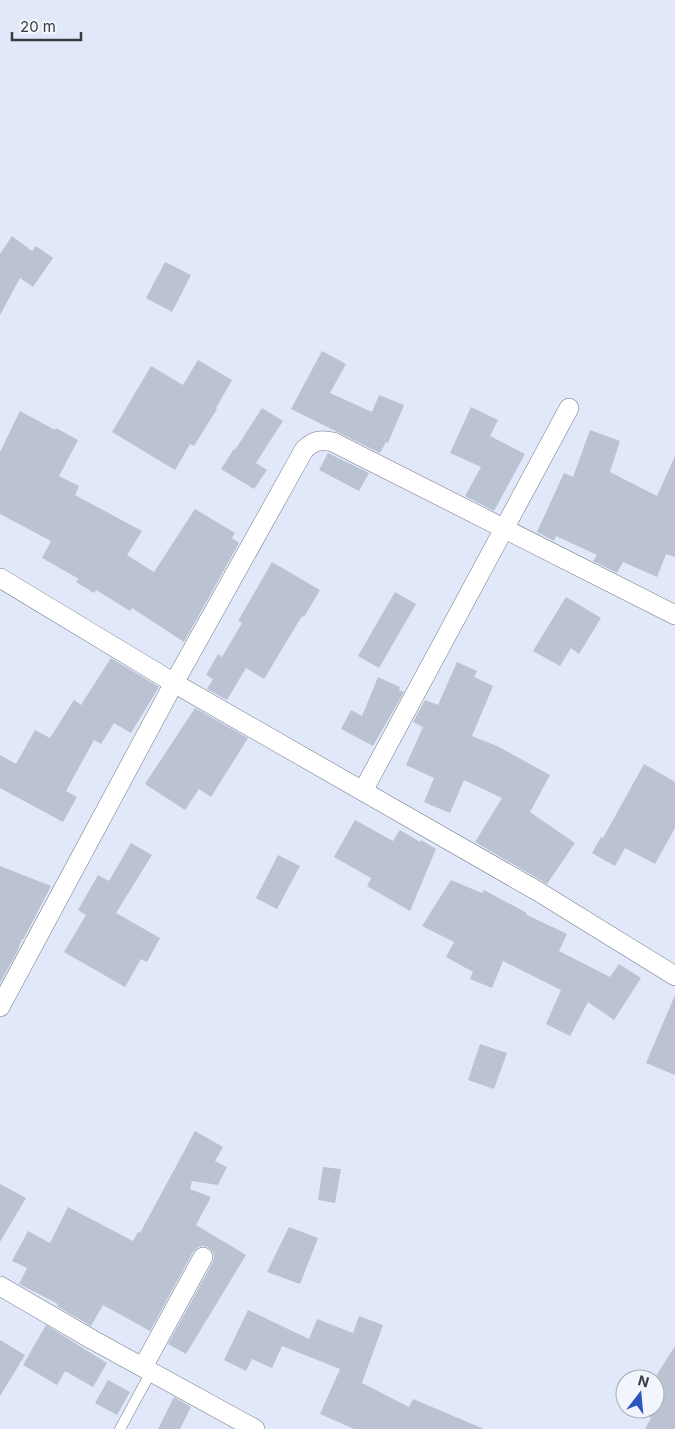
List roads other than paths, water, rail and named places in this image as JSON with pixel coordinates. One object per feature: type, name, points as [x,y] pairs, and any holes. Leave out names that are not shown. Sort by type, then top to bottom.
[{"type":"street","points":[[363,791],[569,408]]},
{"type":"street","points":[[0,1007],[174,683],[304,450],[311,443],[324,440],[333,442],[675,615]]},
{"type":"street","points":[[0,578],[174,683],[539,892],[675,976]]},
{"type":"street","points":[[147,1369],[203,1257]]},
{"type":"street","points":[[0,1286],[93,1340],[255,1429]]},
{"type":"lane","points":[[120,1429],[147,1369]]}]
